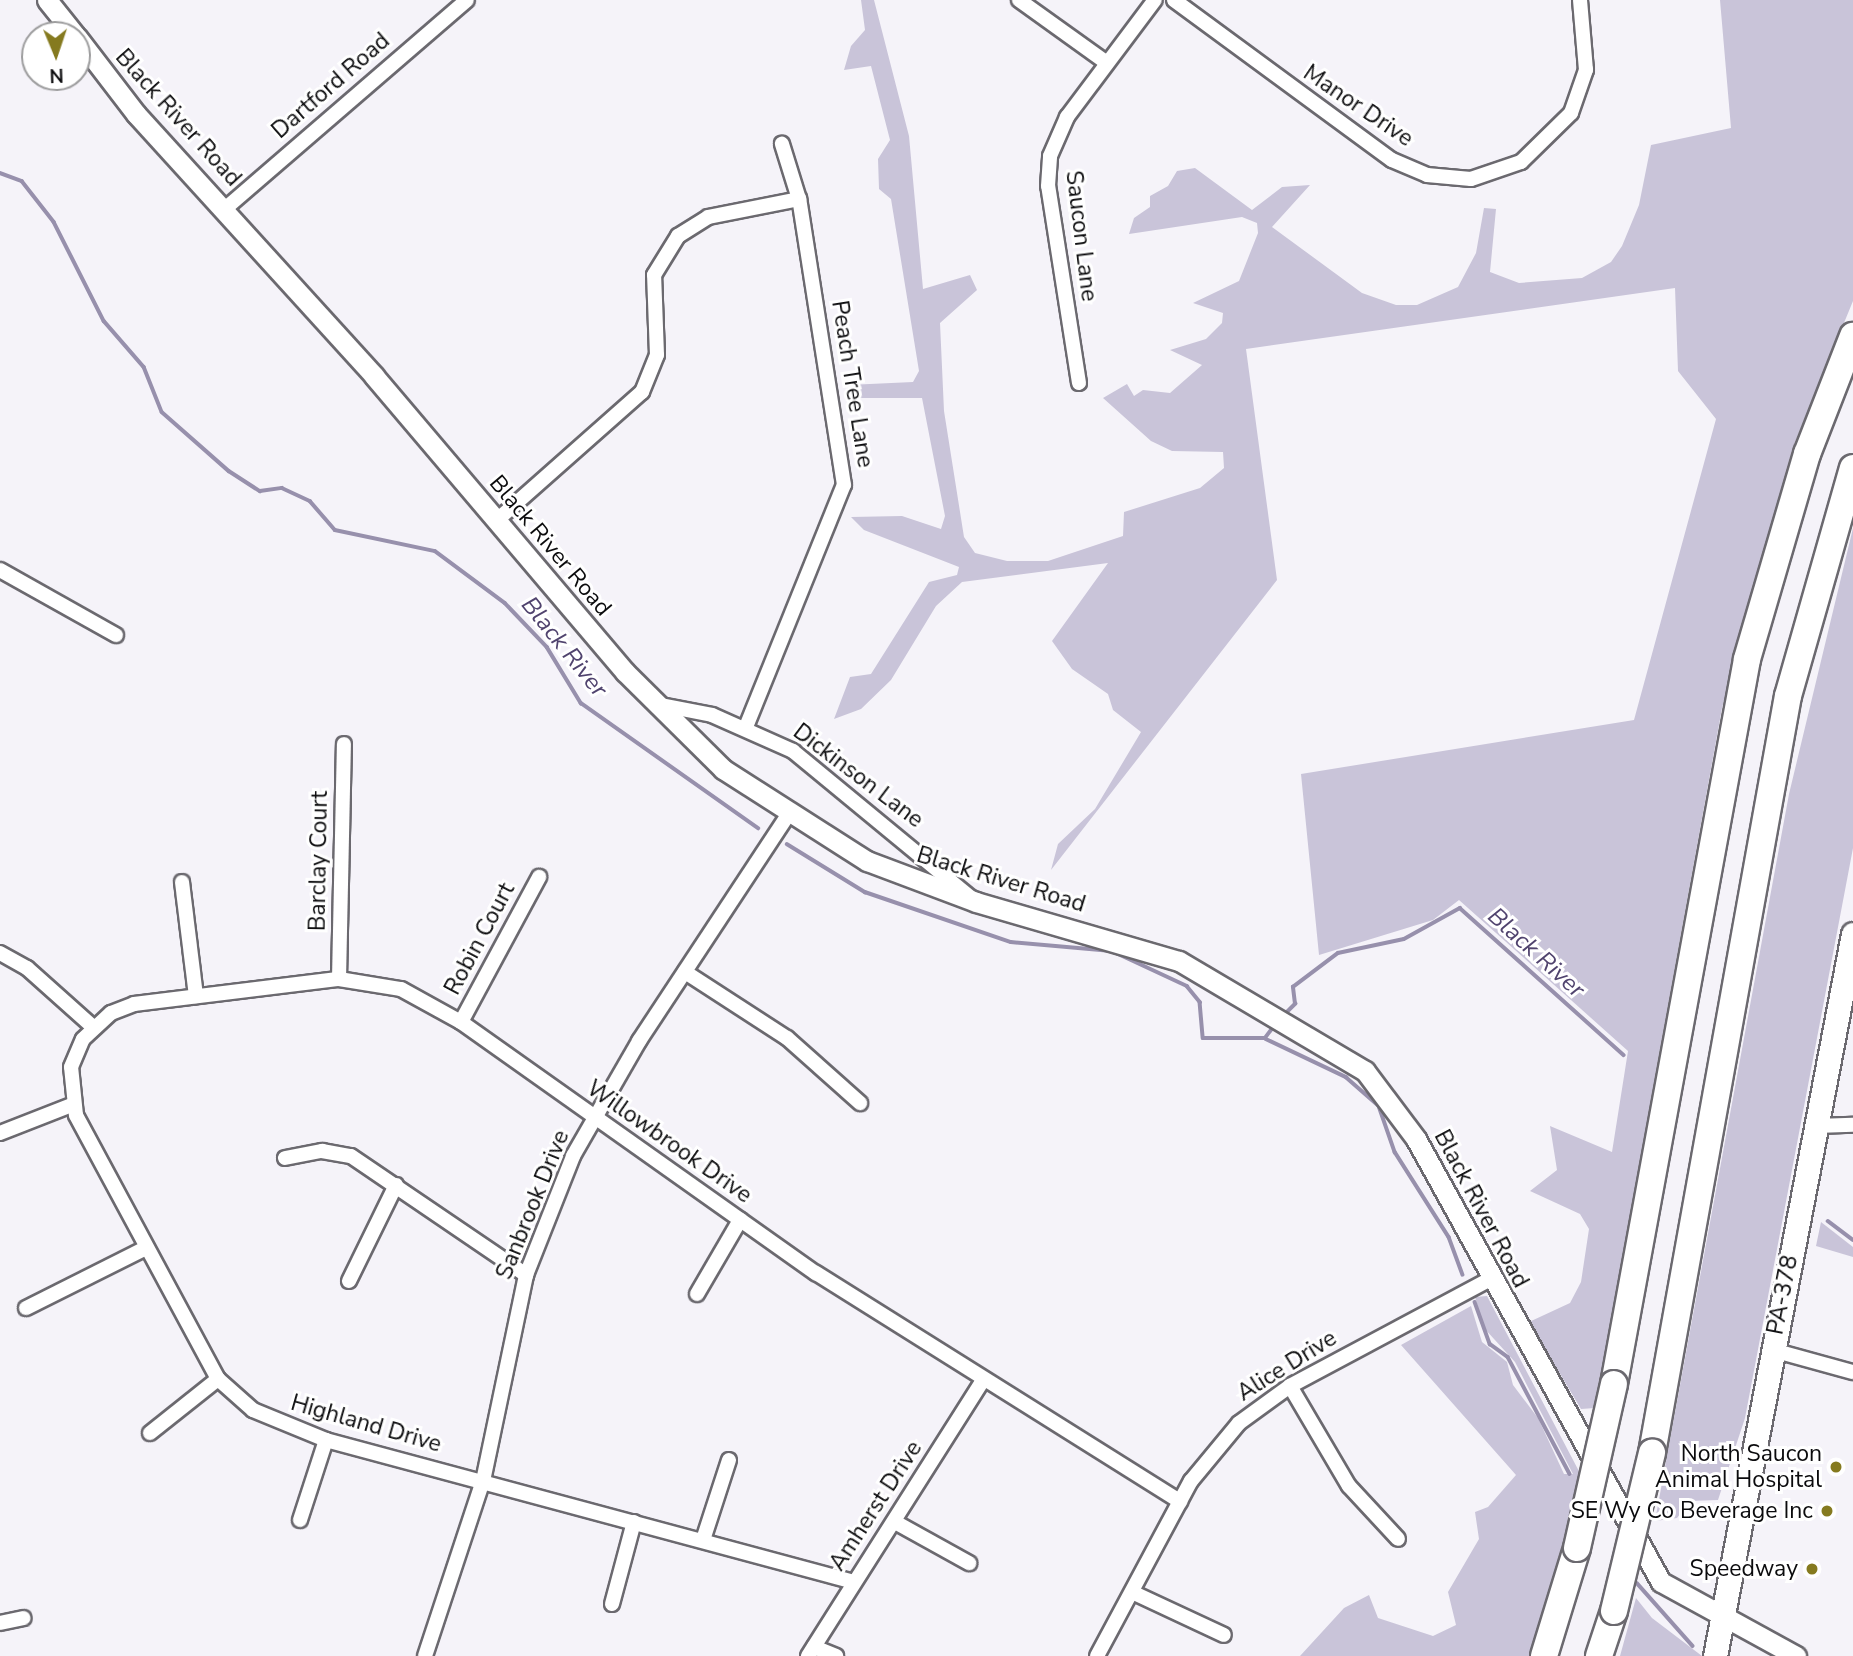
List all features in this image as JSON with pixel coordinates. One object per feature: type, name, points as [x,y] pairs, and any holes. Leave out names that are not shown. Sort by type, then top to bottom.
[{"type":"highway","points":[[1544,1656],[1577,1548],[1614,1384],[1748,659],[1807,454],[1853,336]]},
{"type":"highway","points":[[1599,1656],[1614,1611],[1652,1452],[1786,710],[1853,468]]},
{"type":"main road","name":"PA-378","points":[[1715,1656],[1853,934]]},
{"type":"street","name":"Black River Road","points":[[47,0],[64,21]]},
{"type":"street","name":"Dartford Road","points":[[226,208],[467,0]]},
{"type":"street","points":[[1019,0],[1107,63]]},
{"type":"street","name":"Saucon Lane","points":[[1079,383],[1048,169],[1067,117],[1155,0]]},
{"type":"street","name":"Manor Drive","points":[[1174,0],[1392,160],[1427,175],[1471,179],[1521,162],[1572,113],[1586,70],[1580,0]]},
{"type":"street","name":"Black River Road","points":[[91,56],[136,114],[226,208],[656,704],[723,769],[788,815],[867,861],[976,902],[1148,948],[1279,1017],[1379,1085],[1416,1139],[1490,1279],[1657,1575],[1677,1595],[1796,1656]]},
{"type":"street","name":"Peach Tree Lane","points":[[746,727],[844,485],[799,199],[782,144]]},
{"type":"street","points":[[496,522],[642,392],[657,355],[654,275],[678,236],[708,217],[799,199]]},
{"type":"street","points":[[3,578],[116,635]]},
{"type":"street","name":"Dickinson Lane","points":[[656,704],[680,705],[746,727],[854,795],[976,902]]},
{"type":"street","name":"Barclay Court","points":[[339,979],[344,744]]},
{"type":"street","name":"Sanbrook Drive","points":[[425,1656],[483,1481],[526,1275],[594,1116],[788,815]]},
{"type":"street","name":"Robin Court","points":[[461,1022],[539,877]]},
{"type":"street","points":[[182,883],[196,996]]},
{"type":"street","points":[[0,953],[27,968],[93,1027]]},
{"type":"street","points":[[685,972],[787,1038],[860,1103]]},
{"type":"street","name":"Willowbrook Drive","points":[[93,1027],[134,1004],[196,996],[339,979],[401,989],[461,1022],[740,1220],[982,1382],[1180,1500]]},
{"type":"street","name":"Highland Drive","points":[[93,1027],[72,1068],[74,1104],[146,1248],[218,1379],[253,1410],[326,1440],[855,1582]]},
{"type":"street","points":[[0,1133],[74,1104]]},
{"type":"street","points":[[1816,1126],[1853,1125]]},
{"type":"street","points":[[285,1158],[334,1152],[396,1185],[526,1275]]},
{"type":"street","points":[[349,1280],[396,1185]]},
{"type":"street","points":[[697,1294],[740,1220]]},
{"type":"street","points":[[26,1308],[146,1248]]},
{"type":"street","name":"Alice Drive","points":[[1097,1656],[1180,1500],[1216,1445],[1290,1386],[1490,1279]]},
{"type":"street","points":[[1773,1350],[1853,1372]]},
{"type":"street","points":[[150,1433],[218,1379]]},
{"type":"street","name":"Amherst Drive","points":[[811,1651],[982,1382]]},
{"type":"street","points":[[1290,1386],[1349,1486],[1398,1539]]},
{"type":"street","points":[[300,1520],[326,1440]]},
{"type":"street","points":[[703,1540],[729,1460]]},
{"type":"street","points":[[612,1604],[634,1522]]},
{"type":"street","points":[[895,1522],[969,1563]]},
{"type":"street","points":[[1133,1592],[1224,1636]]},
{"type":"street","points":[[0,1623],[23,1618]]},
{"type":"street","points":[[811,1651],[836,1656]]},
{"type":"shaded area","points":[[861,0],[874,0],[909,136],[923,289],[970,275],[977,290],[940,323],[944,411],[964,537],[975,553],[1007,561],[1048,561],[1123,536],[1124,512],[1200,488],[1224,468],[1223,452],[1172,451],[1151,441],[1103,398],[1127,384],[1134,396],[1143,390],[1170,393],[1202,365],[1170,350],[1206,339],[1222,323],[1223,313],[1193,303],[1239,281],[1258,233],[1257,223],[1242,217],[1129,234],[1134,218],[1150,207],[1150,196],[1168,186],[1177,171],[1195,168],[1252,210],[1282,187],[1310,185],[1272,227],[1362,293],[1396,305],[1417,305],[1458,287],[1476,253],[1484,208],[1496,209],[1490,272],[1519,283],[1582,278],[1611,262],[1622,246],[1639,205],[1651,145],[1731,128],[1720,0],[1853,0],[1853,301],[1793,447],[1722,708],[1595,1408],[1581,1409],[1529,1322],[1570,1303],[1581,1282],[1589,1229],[1580,1214],[1530,1191],[1557,1170],[1550,1126],[1612,1152],[1628,1051],[1459,900],[1433,920],[1319,955],[1301,774],[1634,720],[1716,419],[1678,371],[1675,288],[1246,349],[1277,580],[1051,870],[1058,844],[1095,809],[1141,732],[1113,710],[1108,694],[1072,669],[1052,641],[1108,563],[962,582],[936,606],[891,680],[861,709],[834,719],[850,677],[871,674],[929,582],[957,575],[959,567],[864,530],[851,517],[902,516],[941,529],[945,516],[922,398],[846,398],[848,385],[913,382],[919,371],[891,199],[879,189],[878,159],[890,140],[871,66],[844,70],[851,46],[865,30]]},
{"type":"shaded area","points":[[1853,528],[1853,848],[1745,1418],[1718,1500],[1690,1501],[1677,1518],[1655,1521],[1789,794]]},
{"type":"shaded area","points":[[1821,1222],[1853,1247],[1853,1257],[1816,1246]]},
{"type":"shaded area","points":[[1487,1296],[1582,1477],[1530,1656],[1300,1656],[1344,1608],[1369,1595],[1378,1618],[1433,1636],[1456,1625],[1448,1592],[1479,1539],[1475,1512],[1488,1507],[1516,1475],[1401,1345],[1471,1306],[1482,1342],[1507,1362],[1513,1385],[1538,1418],[1564,1474],[1573,1474],[1515,1362],[1484,1328],[1475,1297]]},
{"type":"shaded area","points":[[1636,1598],[1652,1618],[1702,1656],[1620,1656]]},
{"type":"waterway","name":"Black River","points":[[0,173],[22,181],[54,222],[104,321],[144,367],[162,412],[229,471],[260,491],[282,488],[310,501],[335,530],[435,551],[505,603],[547,647],[581,703],[758,828]]},
{"type":"waterway","name":"Black River","points":[[787,844],[865,892],[1011,942],[1112,951],[1187,986],[1200,1002],[1203,1038],[1265,1038],[1274,1026]]},
{"type":"waterway","name":"Black River","points":[[1284,1015],[1295,1004],[1293,987],[1338,953],[1404,939],[1460,908],[1624,1055]]},
{"type":"waterway","points":[[1266,1039],[1346,1077],[1379,1106],[1395,1152],[1449,1237],[1463,1275]]},
{"type":"waterway","name":"Black River","points":[[1828,1221],[1853,1240]]},
{"type":"waterway","points":[[1475,1302],[1490,1344],[1508,1357],[1570,1474]]},
{"type":"waterway","points":[[1637,1583],[1693,1646]]},
{"type":"place","name":"North Saucon Animal Hospital","points":[[1836,1467]]},
{"type":"place","name":"SE Wy Co Beverage Inc","points":[[1827,1511]]},
{"type":"place","name":"Speedway","points":[[1812,1569]]}]
